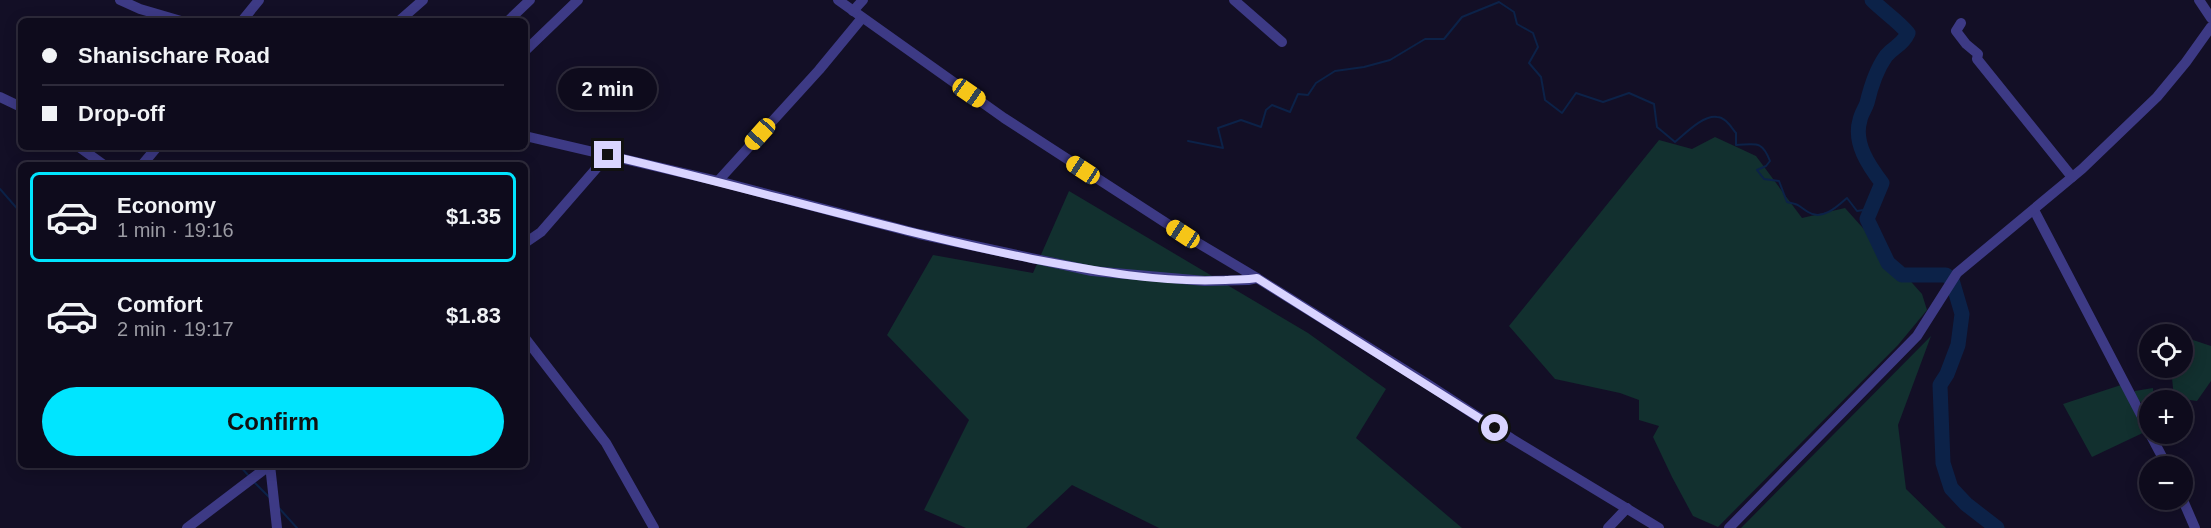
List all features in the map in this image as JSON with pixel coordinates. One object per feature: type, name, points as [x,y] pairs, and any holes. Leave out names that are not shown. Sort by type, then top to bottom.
[{"type":"street","points":[[120,0],[171,18]]},
{"type":"street","points":[[244,18],[259,0]]},
{"type":"street","points":[[402,18],[423,0]]},
{"type":"street","points":[[511,18],[530,0]]},
{"type":"street","points":[[528,48],[578,0]]},
{"type":"street","points":[[838,0],[1004,118],[1183,234],[1627,508],[1641,524],[1659,528]]},
{"type":"street","points":[[718,181],[819,70],[857,14],[863,0]]},
{"type":"street","points":[[1234,0],[1282,42]]},
{"type":"street","points":[[2199,0],[2211,18]]},
{"type":"street","points":[[1961,23],[1956,32],[1978,54],[1977,59],[2072,177]]},
{"type":"street","points":[[1729,528],[1917,336],[1957,273],[2072,177],[2157,97],[2211,27]]},
{"type":"street","points":[[0,97],[18,106]]},
{"type":"street","points":[[528,136],[718,181],[919,234],[1092,271],[1205,281],[1257,278]]},
{"type":"street","points":[[84,150],[101,162]]},
{"type":"street","points":[[144,162],[154,150]]},
{"type":"street","points":[[528,241],[541,232],[608,155]]},
{"type":"street","points":[[2034,210],[2139,412]]},
{"type":"street","points":[[528,342],[606,443],[654,528]]},
{"type":"street","points":[[187,528],[266,468]]},
{"type":"street","points":[[270,468],[277,528]]},
{"type":"street","points":[[1608,528],[1627,508]]},
{"type":"street","points":[[2187,510],[2195,528]]},
{"type":"green space","points":[[1715,137],[1756,156],[1802,218],[1845,208],[1922,294],[1927,310],[1898,345],[1718,527],[1693,516],[1653,437],[1659,426],[1639,420],[1639,400],[1620,393],[1555,379],[1509,326],[1659,140],[1692,149]]},
{"type":"green space","points":[[1069,191],[1308,333],[1386,389],[1356,438],[1462,528],[1159,528],[1072,485],[1026,528],[966,528],[924,510],[969,420],[887,335],[933,255],[1033,273]]},
{"type":"green space","points":[[1931,336],[1898,425],[1906,489],[1946,528],[1741,528]]},
{"type":"green space","points":[[2193,340],[2211,346],[2211,381],[2197,401],[2193,400],[2193,390],[2173,390],[2172,378],[2193,378]]},
{"type":"green space","points":[[2124,384],[2135,398],[2135,391],[2139,390],[2139,401],[2136,400],[2139,404],[2139,435],[2092,457],[2063,404]]},
{"type":"waterway","points":[[1872,0],[1908,33],[1903,41],[1886,56],[1879,67],[1858,129],[1860,146],[1867,162],[1882,183],[1867,219],[1888,263],[1902,275],[1946,275],[1952,280],[1962,314],[1958,345],[1947,374],[1940,385],[1943,463],[1951,488],[1966,504],[1997,528]]},
{"type":"waterway","points":[[1188,141],[1223,148],[1218,128],[1241,120],[1261,127],[1266,110],[1272,105],[1290,112],[1298,94],[1308,95],[1316,83],[1335,71],[1390,60],[1425,39],[1444,39],[1462,17],[1499,2],[1514,12],[1517,24],[1533,33],[1538,47],[1529,63],[1541,77],[1545,100],[1562,113],[1576,93],[1603,102],[1629,93],[1654,104],[1657,127],[1675,142],[1700,122],[1712,117],[1720,117],[1736,133],[1736,145],[1761,146],[1770,161],[1766,166],[1757,170],[1764,179],[1779,181],[1787,202],[1819,215],[1829,212],[1847,198],[1857,211],[1870,209]]},
{"type":"waterway","points":[[0,189],[18,210]]},
{"type":"waterway","points":[[242,468],[248,475]]},
{"type":"waterway","points":[[254,482],[269,497]]},
{"type":"waterway","points":[[279,508],[297,528]]},
{"type":"route","points":[[608,155],[933,237],[1092,271],[1205,281],[1257,278],[1426,382],[1495,428]]}]
